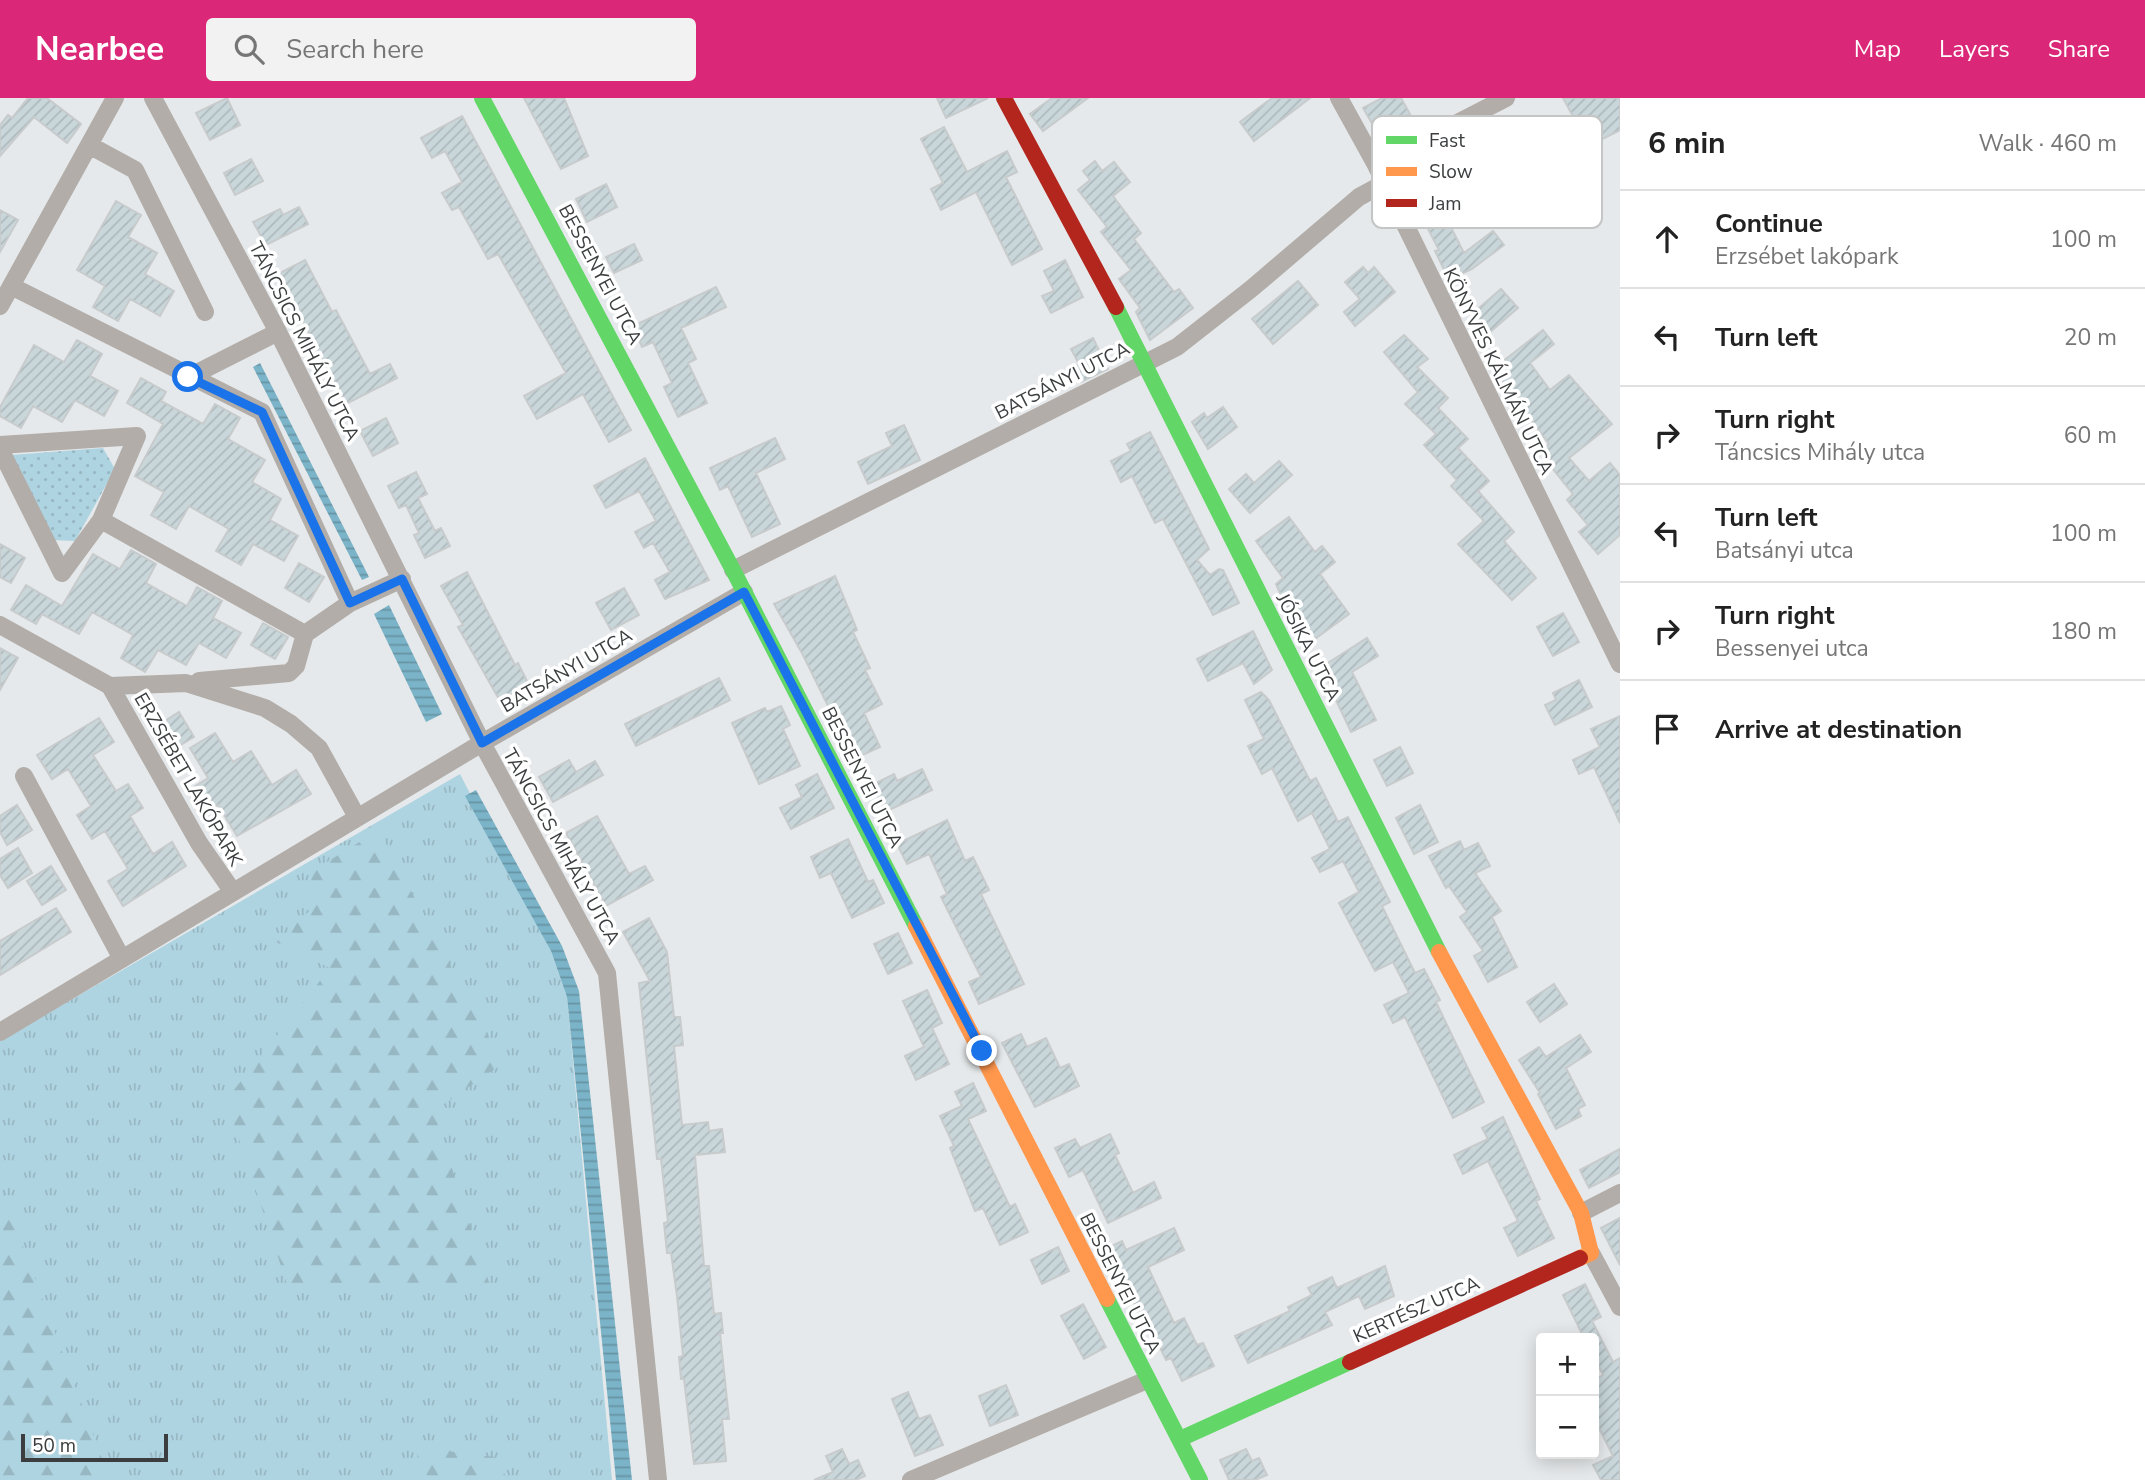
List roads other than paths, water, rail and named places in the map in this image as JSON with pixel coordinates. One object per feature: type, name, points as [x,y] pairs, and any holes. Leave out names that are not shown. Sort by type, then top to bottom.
[{"type":"street","points":[[0,306],[115,98]]},
{"type":"street","name":"TÁNCSICS MIHÁLY UTCA","points":[[153,98],[278,332],[482,743],[607,973],[658,1480]]},
{"type":"street","name":"BESSENYEI UTCA","points":[[482,98],[733,570],[1200,1480]]},
{"type":"street","name":"JÓSIKA UTCA","points":[[1004,98],[1145,361],[1465,1004],[1581,1213]]},
{"type":"street","name":"KÖNYVES KÁLMÁN UTCA","points":[[1339,98],[1372,158]]},
{"type":"street","points":[[1471,116],[1506,98]]},
{"type":"street","points":[[89,145],[135,170],[205,312]]},
{"type":"street","name":"BATSÁNYI UTCA","points":[[733,570],[1177,347],[1251,289],[1359,197],[1372,190]]},
{"type":"street","name":"KÖNYVES KÁLMÁN UTCA","points":[[1405,228],[1620,664]]},
{"type":"street","points":[[11,286],[262,412],[350,603]]},
{"type":"street","points":[[188,377],[278,332]]},
{"type":"street","points":[[136,436],[101,520],[62,573],[0,447],[136,436]]},
{"type":"street","points":[[101,520],[305,634]]},
{"type":"street","points":[[186,682],[289,673],[296,666],[305,634],[350,603],[402,579]]},
{"type":"street","name":"BATSÁNYI UTCA","points":[[482,743],[744,592]]},
{"type":"street","name":"ERZSÉBET LAKÓPARK","points":[[0,625],[110,686],[198,843],[233,892]]},
{"type":"street","points":[[256,704],[260,676]]},
{"type":"street","name":"ERZSÉBET LAKÓPARK","points":[[110,686],[186,682],[256,704],[291,724],[319,748],[358,817]]},
{"type":"street","name":"ERZSÉBET LAKÓPARK","points":[[0,1032],[482,743]]},
{"type":"street","points":[[24,776],[122,959]]},
{"type":"street","points":[[1620,1193],[1581,1213],[1591,1253],[1620,1307]]},
{"type":"street","name":"KERTÉSZ UTCA","points":[[1180,1439],[1591,1253]]},
{"type":"street","points":[[911,1480],[1147,1380]]}]
